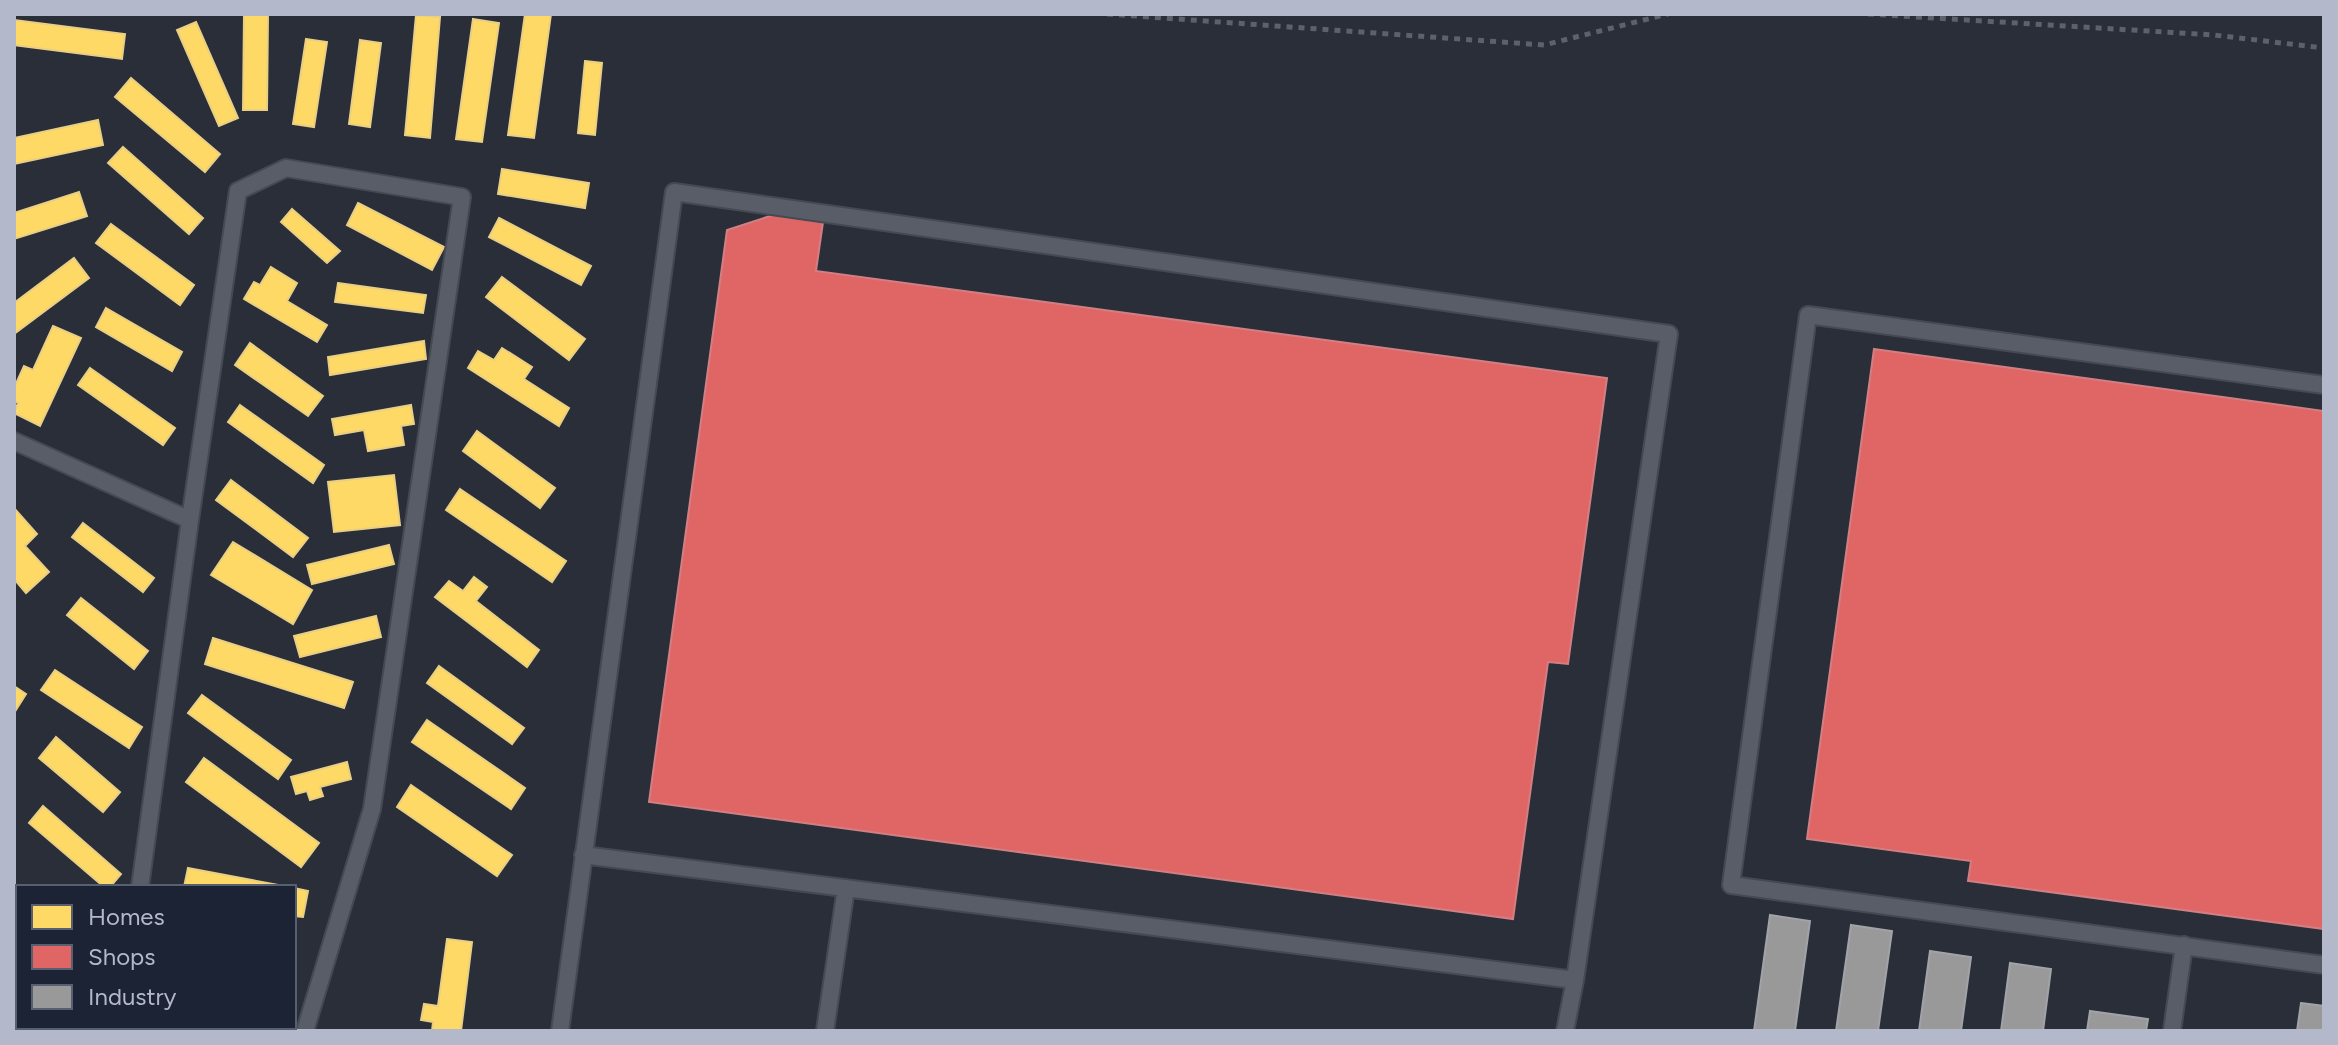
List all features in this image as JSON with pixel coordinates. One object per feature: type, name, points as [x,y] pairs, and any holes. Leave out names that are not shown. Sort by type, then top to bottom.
[{"type":"lane","points":[[140,885],[238,191],[286,168],[462,197],[372,809],[305,1031]]},
{"type":"lane","points":[[560,1031],[674,192],[1669,334],[1565,1031]]},
{"type":"lane","points":[[2324,385],[1808,315],[1731,885],[2324,965]]},
{"type":"lane","points":[[14,441],[190,520]]},
{"type":"lane","points":[[583,855],[1575,980]]},
{"type":"lane","points":[[825,1031],[846,888]]},
{"type":"lane","points":[[2172,1031],[2184,945]]},
{"type":"path","points":[[1107,14],[1544,45],[1668,14]]},
{"type":"path","points":[[1868,14],[2214,35],[2324,48]]},
{"type":"building: Homes","points":[[244,14],[268,14],[267,110],[243,110]]},
{"type":"building: Homes","points":[[525,14],[551,14],[534,138],[508,135]]},
{"type":"building: Homes","points":[[416,15],[440,17],[430,138],[405,135]]},
{"type":"building: Homes","points":[[473,19],[499,23],[482,142],[456,139]]},
{"type":"building: Homes","points":[[14,20],[125,34],[122,59],[14,45]]},
{"type":"building: Homes","points":[[196,22],[238,118],[219,126],[177,30]]},
{"type":"building: Homes","points":[[306,39],[327,42],[314,127],[293,124]]},
{"type":"building: Homes","points":[[360,40],[381,43],[370,127],[349,124]]},
{"type":"building: Homes","points":[[585,61],[602,63],[595,135],[578,133]]},
{"type":"building: Homes","points":[[131,78],[220,154],[205,172],[115,97]]},
{"type":"building: Homes","points":[[98,120],[103,145],[14,164],[14,138]]},
{"type":"building: Homes","points":[[123,147],[203,218],[189,234],[108,163]]},
{"type":"building: Homes","points":[[502,169],[589,183],[585,208],[498,194]]},
{"type":"building: Homes","points":[[79,192],[87,216],[14,239],[14,213]]},
{"type":"building: Homes","points":[[358,203],[444,247],[432,270],[347,225]]},
{"type":"building: Homes","points":[[292,209],[340,251],[327,263],[281,222]]},
{"type":"building: Homes","points":[[499,218],[591,266],[581,285],[489,237]]},
{"type":"building: Homes","points":[[111,224],[194,285],[180,305],[96,243]]},
{"type":"building: Homes","points":[[74,258],[89,278],[14,334],[14,303]]},
{"type":"building: Homes","points":[[271,267],[297,283],[287,301],[327,325],[317,342],[244,299],[254,282],[260,285]]},
{"type":"building: Homes","points":[[502,277],[585,339],[569,360],[486,297]]},
{"type":"building: Homes","points":[[338,283],[426,295],[423,313],[335,302]]},
{"type":"building: Homes","points":[[106,308],[182,352],[172,371],[96,327]]},
{"type":"building: Homes","points":[[53,326],[81,338],[40,426],[14,413],[18,403],[14,401],[14,388],[24,366],[33,370]]},
{"type":"building: Homes","points":[[424,341],[426,359],[330,375],[328,357]]},
{"type":"building: Homes","points":[[250,343],[323,396],[308,416],[235,365]]},
{"type":"building: Homes","points":[[502,348],[532,367],[524,379],[569,408],[559,426],[468,368],[478,351],[494,360]]},
{"type":"building: Homes","points":[[90,368],[175,428],[163,445],[78,385]]},
{"type":"building: Homes","points":[[240,405],[324,465],[313,483],[228,422]]},
{"type":"building: Homes","points":[[411,405],[414,424],[401,426],[404,445],[368,451],[364,430],[335,435],[332,419]]},
{"type":"building: Homes","points":[[477,431],[555,488],[540,508],[463,451]]},
{"type":"building: Homes","points":[[394,475],[400,525],[334,532],[328,482]]},
{"type":"building: Homes","points":[[231,480],[308,538],[293,557],[216,500]]},
{"type":"building: Homes","points":[[460,489],[566,561],[552,582],[446,510]]},
{"type":"building: Homes","points":[[14,508],[37,534],[25,546],[49,572],[26,593],[14,579]]},
{"type":"building: Homes","points":[[83,523],[154,578],[143,592],[72,537]]},
{"type":"building: Homes","points":[[233,542],[312,590],[293,624],[211,575]]},
{"type":"building: Homes","points":[[389,545],[394,564],[312,584],[307,565]]},
{"type":"building: Homes","points":[[474,577],[487,587],[476,601],[539,650],[527,667],[435,597],[449,581],[463,591]]},
{"type":"building: Homes","points":[[81,598],[148,651],[134,669],[67,615]]},
{"type":"building: Homes","points":[[376,616],[381,637],[300,657],[294,636]]},
{"type":"building: Homes","points":[[213,638],[353,682],[344,708],[205,664]]},
{"type":"building: Homes","points":[[439,666],[524,728],[512,744],[427,683]]},
{"type":"building: Homes","points":[[55,670],[142,727],[129,748],[41,690]]},
{"type":"building: Homes","points":[[14,686],[26,694],[14,713]]},
{"type":"building: Homes","points":[[202,695],[291,760],[278,779],[188,713]]},
{"type":"building: Homes","points":[[427,720],[525,788],[511,809],[412,742]]},
{"type":"building: Homes","points":[[56,737],[120,792],[103,812],[39,758]]},
{"type":"building: Homes","points":[[204,758],[319,843],[301,867],[186,782]]},
{"type":"building: Homes","points":[[347,762],[351,779],[320,787],[323,796],[310,800],[307,791],[296,794],[291,777]]},
{"type":"building: Homes","points":[[411,785],[512,855],[497,876],[397,807]]},
{"type":"building: Homes","points":[[43,806],[121,874],[112,885],[102,885],[29,823]]},
{"type":"building: Homes","points":[[188,868],[278,885],[184,885]]},
{"type":"building: Homes","points":[[296,888],[308,891],[303,917],[296,916]]},
{"type":"building: Homes","points":[[447,939],[472,942],[461,1031],[432,1031],[433,1022],[421,1020],[424,1004],[438,1006]]},
{"type":"building: Shops","points":[[773,215],[823,222],[816,271],[1607,378],[1568,664],[1548,662],[1513,919],[649,802],[727,230]]},
{"type":"building: Shops","points":[[1874,349],[2324,411],[2324,929],[1968,881],[1971,861],[1807,839]]},
{"type":"building: Industry","points":[[1770,915],[1810,921],[1795,1031],[1754,1031]]},
{"type":"building: Industry","points":[[1851,925],[1892,931],[1878,1031],[1836,1031]]},
{"type":"building: Industry","points":[[1930,951],[1971,957],[1961,1031],[1919,1031]]},
{"type":"building: Industry","points":[[2010,963],[2051,969],[2043,1031],[2001,1031]]},
{"type":"building: Industry","points":[[2301,1003],[2324,1006],[2324,1031],[2297,1031]]},
{"type":"building: Industry","points":[[2090,1011],[2148,1019],[2146,1031],[2087,1031]]}]
